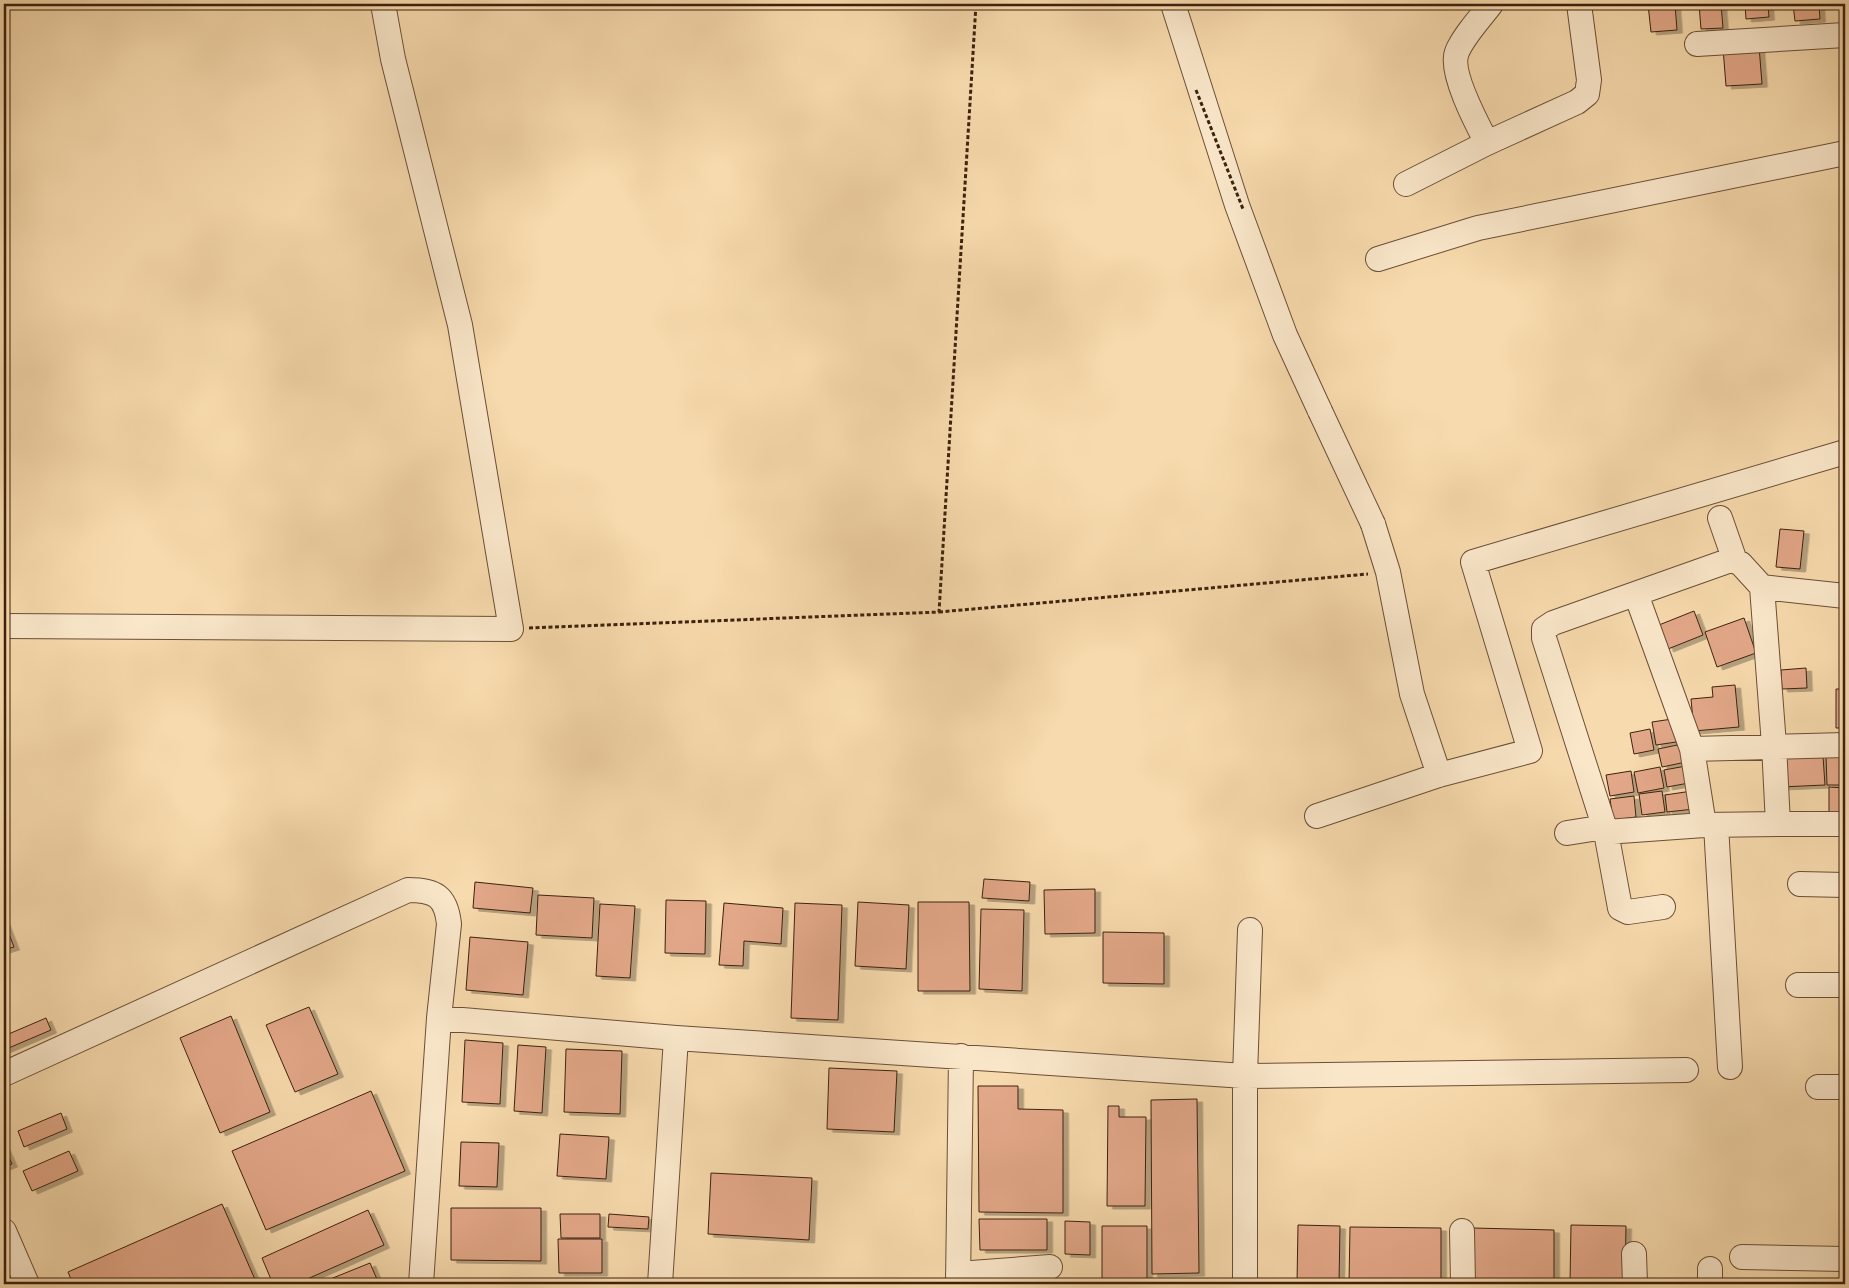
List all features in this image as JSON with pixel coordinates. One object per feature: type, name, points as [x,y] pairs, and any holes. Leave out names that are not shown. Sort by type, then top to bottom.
[{"type":"street","points":[[4,626],[511,629],[460,325],[396,68],[383,4]]},
{"type":"street","points":[[1173,4],[1237,205],[1285,335],[1373,524],[1388,572],[1412,694],[1439,775]]},
{"type":"street","points":[[1487,143],[1455,69],[1456,54],[1491,4]]},
{"type":"street","points":[[1406,184],[1487,143],[1577,102],[1587,94],[1589,80],[1579,4]]},
{"type":"street","points":[[1697,44],[1845,35]]},
{"type":"street","points":[[1378,259],[1478,228],[1845,153]]},
{"type":"street","points":[[1317,816],[1439,775],[1530,750],[1473,562],[1845,452]]},
{"type":"street","points":[[1720,518],[1735,561],[1762,587],[1845,596]]},
{"type":"street","points":[[1663,907],[1628,912],[1620,908],[1605,829],[1544,638],[1544,629],[1553,623],[1728,561],[1735,561]]},
{"type":"street","points":[[1762,587],[1778,824]]},
{"type":"street","points":[[1636,594],[1692,749],[1710,825],[1730,1067]]},
{"type":"street","points":[[1692,749],[1774,745],[1845,745]]},
{"type":"street","points":[[1567,833],[1605,829],[1710,825],[1845,824]]},
{"type":"street","points":[[1800,884],[1845,885],[1845,902]]},
{"type":"street","points":[[4,1074],[408,890],[426,890],[440,898],[447,909],[448,924],[439,1018],[421,1284]]},
{"type":"street","points":[[1245,1284],[1245,1076],[1250,930]]},
{"type":"street","points":[[1798,985],[1845,985]]},
{"type":"street","points":[[439,1018],[676,1038],[1245,1076],[1686,1070]]},
{"type":"street","points":[[660,1284],[676,1038]]},
{"type":"street","points":[[961,1056],[958,1279],[1050,1267]]},
{"type":"street","points":[[1818,1087],[1845,1087]]},
{"type":"street","points":[[4,1231],[26,1284]]},
{"type":"street","points":[[1462,1231],[1463,1284]]},
{"type":"street","points":[[1634,1254],[1635,1284]]},
{"type":"street","points":[[1742,1257],[1845,1259]]},
{"type":"path","points":[[940,612],[976,4]]},
{"type":"path","points":[[1196,90],[1247,218]]},
{"type":"path","points":[[511,629],[940,612],[1388,572]]},
{"type":"building","points":[[1648,4],[1675,4],[1677,30],[1651,32]]},
{"type":"building","points":[[1699,4],[1721,4],[1723,28],[1701,29]]},
{"type":"building","points":[[1745,4],[1768,4],[1769,17],[1746,19]]},
{"type":"building","points":[[1793,4],[1819,4],[1820,19],[1795,21]]},
{"type":"building","points":[[1759,46],[1762,84],[1726,86],[1723,48]]},
{"type":"building","points":[[1780,529],[1804,531],[1800,569],[1776,567]]},
{"type":"building","points":[[1694,611],[1703,635],[1668,649],[1659,625]]},
{"type":"building","points":[[1744,618],[1756,653],[1717,667],[1705,632]]},
{"type":"building","points":[[1806,668],[1807,688],[1782,689],[1781,670]]},
{"type":"building","points":[[1735,685],[1739,727],[1694,731],[1691,699],[1713,697],[1712,687]]},
{"type":"building","points":[[1836,689],[1845,689],[1845,728],[1836,728]]},
{"type":"building","points":[[1679,718],[1683,741],[1656,745],[1652,722]]},
{"type":"building","points":[[1650,729],[1654,750],[1634,754],[1630,733]]},
{"type":"building","points":[[1682,744],[1686,762],[1662,767],[1658,749]]},
{"type":"building","points":[[1823,756],[1825,785],[1781,787],[1779,758]]},
{"type":"building","points":[[1826,756],[1845,756],[1845,785],[1827,785]]},
{"type":"building","points":[[1686,766],[1689,783],[1667,787],[1664,770]]},
{"type":"building","points":[[1660,767],[1664,788],[1638,793],[1634,772]]},
{"type":"building","points":[[1631,771],[1634,792],[1610,796],[1606,775]]},
{"type":"building","points":[[1829,787],[1845,788],[1845,818],[1829,818]]},
{"type":"building","points":[[1662,791],[1665,812],[1642,815],[1639,794]]},
{"type":"building","points":[[1692,791],[1694,809],[1667,812],[1665,795]]},
{"type":"building","points":[[1634,796],[1636,817],[1613,820],[1610,799]]},
{"type":"building","points":[[984,879],[1030,882],[1029,901],[982,898]]},
{"type":"building","points":[[475,882],[533,888],[530,913],[473,908]]},
{"type":"building","points":[[1095,889],[1095,933],[1045,934],[1044,890]]},
{"type":"building","points":[[538,895],[594,898],[592,938],[536,935]]},
{"type":"building","points":[[666,900],[706,901],[705,954],[665,953]]},
{"type":"building","points":[[858,902],[909,905],[906,969],[855,966]]},
{"type":"building","points":[[918,902],[969,902],[970,991],[918,991]]},
{"type":"building","points":[[724,903],[783,908],[781,944],[744,941],[743,966],[719,965]]},
{"type":"building","points":[[795,903],[842,905],[838,1020],[791,1018]]},
{"type":"building","points":[[600,904],[635,906],[630,978],[596,976]]},
{"type":"building","points":[[981,909],[1024,910],[1022,991],[979,989]]},
{"type":"building","points":[[4,921],[14,947],[4,950]]},
{"type":"building","points":[[1103,932],[1164,933],[1164,984],[1103,983]]},
{"type":"building","points":[[470,937],[528,942],[523,995],[466,990]]},
{"type":"building","points":[[309,1007],[338,1074],[295,1092],[266,1025]]},
{"type":"building","points":[[231,1016],[270,1112],[220,1133],[180,1038]]},
{"type":"building","points":[[46,1018],[51,1030],[4,1050],[4,1036]]},
{"type":"building","points":[[465,1040],[503,1043],[500,1104],[462,1102]]},
{"type":"building","points":[[518,1045],[546,1047],[542,1113],[514,1111]]},
{"type":"building","points":[[566,1049],[622,1051],[620,1114],[564,1112]]},
{"type":"building","points":[[829,1068],[897,1071],[894,1132],[827,1129]]},
{"type":"building","points":[[978,1086],[1018,1086],[1018,1109],[1063,1110],[1063,1213],[979,1212]]},
{"type":"building","points":[[371,1091],[405,1171],[266,1230],[232,1151]]},
{"type":"building","points":[[1197,1099],[1199,1273],[1152,1274],[1151,1100]]},
{"type":"building","points":[[1108,1106],[1119,1106],[1119,1117],[1146,1117],[1145,1206],[1107,1206]]},
{"type":"building","points":[[61,1113],[67,1129],[24,1147],[18,1131]]},
{"type":"building","points":[[560,1134],[609,1137],[606,1179],[557,1176]]},
{"type":"building","points":[[461,1142],[499,1143],[497,1187],[459,1186]]},
{"type":"building","points":[[4,1146],[12,1164],[4,1167]]},
{"type":"building","points":[[69,1151],[78,1171],[32,1191],[23,1171]]},
{"type":"building","points":[[711,1173],[812,1178],[809,1240],[708,1234]]},
{"type":"building","points":[[222,1204],[257,1284],[73,1284],[68,1272]]},
{"type":"building","points":[[451,1208],[541,1208],[541,1261],[451,1260]]},
{"type":"building","points":[[368,1210],[384,1245],[296,1284],[273,1284],[262,1258]]},
{"type":"building","points":[[560,1214],[600,1214],[600,1238],[561,1238]]},
{"type":"building","points":[[609,1214],[649,1217],[648,1229],[608,1227]]},
{"type":"building","points":[[979,1219],[1047,1219],[1047,1250],[980,1250]]},
{"type":"building","points":[[1065,1221],[1090,1222],[1090,1255],[1065,1254]]},
{"type":"building","points":[[1298,1225],[1340,1226],[1339,1284],[1297,1284]]},
{"type":"building","points":[[1571,1225],[1626,1226],[1625,1284],[1570,1284]]},
{"type":"building","points":[[1102,1226],[1147,1226],[1147,1284],[1102,1284]]},
{"type":"building","points":[[1350,1227],[1441,1228],[1441,1284],[1349,1284]]},
{"type":"building","points":[[1473,1228],[1554,1230],[1554,1284],[1472,1284]]},
{"type":"building","points":[[558,1239],[602,1239],[602,1273],[559,1273]]},
{"type":"building","points":[[370,1263],[379,1284],[318,1284]]},
{"type":"building","points":[[536,1281],[536,1284],[448,1284],[448,1282]]},
{"type":"building","points":[[1726,1281],[1845,1281],[1845,1284],[1726,1284]]}]
